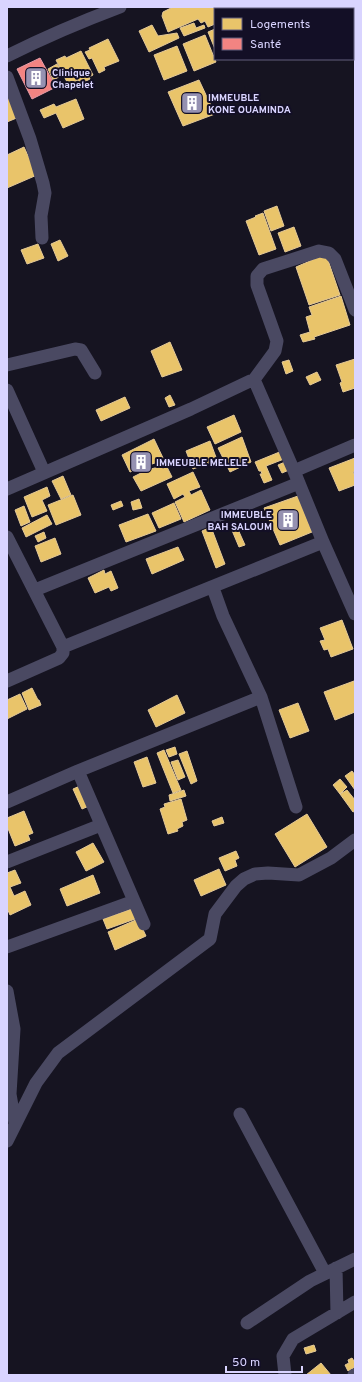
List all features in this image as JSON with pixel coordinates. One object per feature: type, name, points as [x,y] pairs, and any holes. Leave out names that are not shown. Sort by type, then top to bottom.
[{"type":"street","points":[[7,56],[50,35],[114,8]]},
{"type":"street","points":[[7,77],[30,139],[43,182],[45,193],[42,216],[42,238]]},
{"type":"street","points":[[7,489],[191,409],[250,381],[254,381],[275,351],[277,341],[257,284],[257,276],[263,269],[319,251],[329,253],[335,260],[355,310]]},
{"type":"street","points":[[7,365],[75,349],[82,350],[95,373]]},
{"type":"street","points":[[254,381],[297,477],[323,542],[355,614]]},
{"type":"street","points":[[7,390],[44,472]]},
{"type":"street","points":[[35,590],[297,477],[355,446]]},
{"type":"street","points":[[7,537],[63,647],[59,658],[7,681]]},
{"type":"street","points":[[63,647],[213,588],[323,542]]},
{"type":"street","points":[[213,588],[223,616],[261,697],[296,807]]},
{"type":"street","points":[[7,802],[78,771],[261,697]]},
{"type":"street","points":[[78,771],[144,924]]},
{"type":"street","points":[[7,862],[101,825]]},
{"type":"street","points":[[7,1141],[15,1122],[36,1083],[58,1054],[210,939],[215,914],[236,886],[244,879],[255,874],[299,875],[331,858],[355,840]]},
{"type":"street","points":[[7,947],[134,901]]},
{"type":"street","points":[[7,991],[14,1029],[8,1094],[15,1122]]},
{"type":"street","points":[[240,1114],[331,1271],[337,1313]]},
{"type":"street","points":[[248,1322],[310,1280],[355,1259]]},
{"type":"street","points":[[285,1375],[283,1356],[293,1339],[355,1302]]},
{"type":"building: Logements","points":[[173,7],[230,8],[214,8],[214,24],[208,27],[205,21],[201,23],[198,19],[168,32],[162,16],[163,12]]},
{"type":"building: Logements","points":[[194,23],[196,28],[204,25],[205,28],[184,36],[180,28]]},
{"type":"building: Logements","points":[[152,25],[158,36],[177,33],[179,38],[149,52],[139,31]]},
{"type":"building: Logements","points":[[214,29],[214,47],[208,32]]},
{"type":"building: Logements","points":[[205,35],[216,62],[194,71],[183,44]]},
{"type":"building: Logements","points":[[108,39],[119,61],[104,67],[105,70],[99,73],[92,58],[89,59],[85,52],[90,50],[89,48]]},
{"type":"building: Logements","points":[[177,46],[187,71],[164,80],[154,55]]},
{"type":"building: Logements","points":[[81,51],[93,75],[89,77],[90,79],[80,84],[78,80],[68,84],[56,60],[65,56],[66,58]]},
{"type":"building: Logements","points":[[57,64],[63,75],[53,80],[48,69]]},
{"type":"building: Logements","name":"IMMEUBLE KONE OUAMINDA","points":[[199,80],[215,114],[183,126],[168,92]]},
{"type":"building: Logements","points":[[7,88],[19,117],[7,122]]},
{"type":"building: Logements","points":[[76,99],[84,119],[63,128],[56,113],[44,118],[40,110],[54,104],[56,107]]},
{"type":"building: Logements","points":[[24,147],[37,175],[7,188],[7,155]]},
{"type":"building: Logements","points":[[277,206],[284,226],[271,231],[264,211]]},
{"type":"building: Logements","points":[[263,213],[276,249],[259,255],[246,221]]},
{"type":"building: Logements","points":[[294,227],[301,246],[285,252],[278,233]]},
{"type":"building: Logements","points":[[60,240],[68,256],[58,261],[51,244]]},
{"type":"building: Logements","points":[[38,244],[44,258],[27,264],[21,250]]},
{"type":"building: Logements","points":[[326,254],[340,295],[309,305],[296,267]]},
{"type":"building: Logements","points":[[341,296],[350,325],[314,337],[315,339],[303,342],[300,335],[310,332],[306,317],[312,315],[309,307]]},
{"type":"building: Logements","points":[[170,342],[182,370],[162,377],[151,351]]},
{"type":"building: Logements","points":[[355,359],[355,388],[343,392],[340,383],[342,382],[336,365]]},
{"type":"building: Logements","points":[[289,360],[293,371],[286,374],[282,362]]},
{"type":"building: Logements","points":[[317,372],[321,380],[310,385],[306,377]]},
{"type":"building: Logements","points":[[170,395],[175,405],[169,407],[165,398]]},
{"type":"building: Logements","points":[[125,397],[130,408],[101,421],[96,410]]},
{"type":"building: Logements","points":[[234,415],[241,432],[215,444],[207,427]]},
{"type":"building: Logements","points":[[242,437],[251,462],[230,472],[218,448]]},
{"type":"building: Logements","name":"IMMEUBLE MELELE","points":[[154,439],[164,460],[149,465],[151,469],[166,465],[172,477],[141,491],[133,477],[143,472],[141,468],[130,472],[122,455]]},
{"type":"building: Logements","points":[[210,441],[217,460],[193,469],[186,451]]},
{"type":"building: Logements","points":[[282,451],[284,459],[266,466],[272,480],[264,483],[260,474],[262,474],[261,471],[259,471],[255,462]]},
{"type":"building: Logements","points":[[355,458],[355,471],[353,472],[355,476],[355,485],[339,491],[329,468]]},
{"type":"building: Logements","points":[[285,462],[289,470],[282,473],[278,465]]},
{"type":"building: Logements","points":[[193,472],[200,487],[189,491],[191,495],[201,490],[210,510],[184,522],[175,502],[185,497],[183,494],[174,499],[167,484]]},
{"type":"building: Logements","points":[[63,476],[71,495],[61,499],[52,481]]},
{"type":"building: Logements","points":[[47,487],[50,496],[42,500],[47,511],[32,517],[24,497]]},
{"type":"building: Logements","points":[[73,495],[81,515],[56,525],[48,505]]},
{"type":"building: Logements","name":"IMMEUBLE BAH SALOUM","points":[[298,496],[312,532],[280,545],[264,508]]},
{"type":"building: Logements","points":[[139,499],[142,508],[133,510],[131,502]]},
{"type":"building: Logements","points":[[121,501],[123,506],[113,510],[111,505]]},
{"type":"building: Logements","points":[[174,503],[181,519],[159,528],[152,513]]},
{"type":"building: Logements","points":[[24,506],[30,522],[21,526],[15,510]]},
{"type":"building: Logements","points":[[148,514],[156,531],[126,542],[119,525]]},
{"type":"building: Logements","points":[[47,515],[52,524],[26,537],[22,528]]},
{"type":"building: Logements","points":[[236,525],[245,545],[239,547],[231,528]]},
{"type":"building: Logements","points":[[211,527],[225,564],[216,568],[202,531]]},
{"type":"building: Logements","points":[[44,532],[46,538],[38,542],[35,536]]},
{"type":"building: Logements","points":[[55,538],[61,554],[41,562],[35,546]]},
{"type":"building: Logements","points":[[178,547],[184,560],[152,574],[146,559]]},
{"type":"building: Logements","points":[[104,570],[105,574],[111,571],[118,588],[111,591],[109,587],[95,593],[88,578]]},
{"type":"building: Logements","points":[[342,620],[353,649],[331,657],[328,649],[324,650],[320,641],[325,640],[320,628]]},
{"type":"building: Logements","points":[[354,681],[355,712],[335,720],[324,692]]},
{"type":"building: Logements","points":[[32,688],[41,705],[29,710],[22,693]]},
{"type":"building: Logements","points":[[20,694],[27,709],[7,719],[7,700]]},
{"type":"building: Logements","points":[[177,695],[185,713],[156,727],[148,710]]},
{"type":"building: Logements","points":[[298,703],[309,731],[290,738],[279,710]]},
{"type":"building: Logements","points":[[175,747],[177,754],[169,757],[166,750]]},
{"type":"building: Logements","points":[[164,750],[181,790],[173,793],[157,753]]},
{"type":"building: Logements","points":[[187,751],[197,781],[191,784],[179,754]]},
{"type":"building: Logements","points":[[147,757],[156,783],[143,787],[134,762]]},
{"type":"building: Logements","points":[[178,760],[185,777],[178,780],[171,762]]},
{"type":"building: Logements","points":[[352,771],[355,775],[355,790],[345,776]]},
{"type":"building: Logements","points":[[340,779],[347,787],[340,794],[333,785]]},
{"type":"building: Logements","points":[[80,786],[89,806],[82,809],[73,789]]},
{"type":"building: Logements","points":[[184,790],[186,796],[170,801],[169,795]]},
{"type":"building: Logements","points":[[347,790],[355,800],[355,811],[353,812],[340,794]]},
{"type":"building: Logements","points":[[181,799],[187,820],[182,822],[183,826],[177,829],[178,831],[168,834],[160,809],[165,807],[164,804]]},
{"type":"building: Logements","points":[[24,811],[33,833],[28,835],[30,840],[15,846],[7,826],[7,818]]},
{"type":"building: Logements","points":[[307,814],[327,847],[295,867],[275,834]]},
{"type":"building: Logements","points":[[222,817],[224,823],[214,826],[212,821]]},
{"type":"building: Logements","points":[[93,843],[104,862],[86,871],[76,852]]},
{"type":"building: Logements","points":[[236,851],[239,858],[235,860],[237,866],[225,871],[219,858]]},
{"type":"building: Logements","points":[[219,869],[226,885],[201,896],[194,880]]},
{"type":"building: Logements","points":[[15,870],[21,883],[10,887],[14,896],[25,891],[31,905],[10,915],[7,908],[7,873]]},
{"type":"building: Logements","points":[[93,875],[100,893],[67,906],[60,889]]},
{"type":"building: Logements","points":[[134,908],[138,918],[107,929],[103,919]]},
{"type":"building: Logements","points":[[138,919],[146,936],[115,950],[108,932]]},
{"type":"building: Logements","points":[[314,1345],[316,1351],[306,1354],[304,1348]]},
{"type":"building: Logements","points":[[352,1358],[354,1361],[355,1360],[355,1367],[348,1371],[345,1365],[349,1363],[348,1360]]},
{"type":"building: Logements","points":[[321,1363],[331,1375],[306,1375]]},
{"type":"building: Santé","name":"Clinique Chapelet","points":[[40,58],[56,87],[32,99],[17,69]]},
{"type":"place","name":"Clinique Chapelet","points":[[36,78]]},
{"type":"place","name":"IMMEUBLE KONE OUAMINDA","points":[[192,103]]},
{"type":"place","name":"IMMEUBLE MELELE","points":[[141,462]]},
{"type":"place","name":"IMMEUBLE BAH SALOUM","points":[[288,520]]}]
